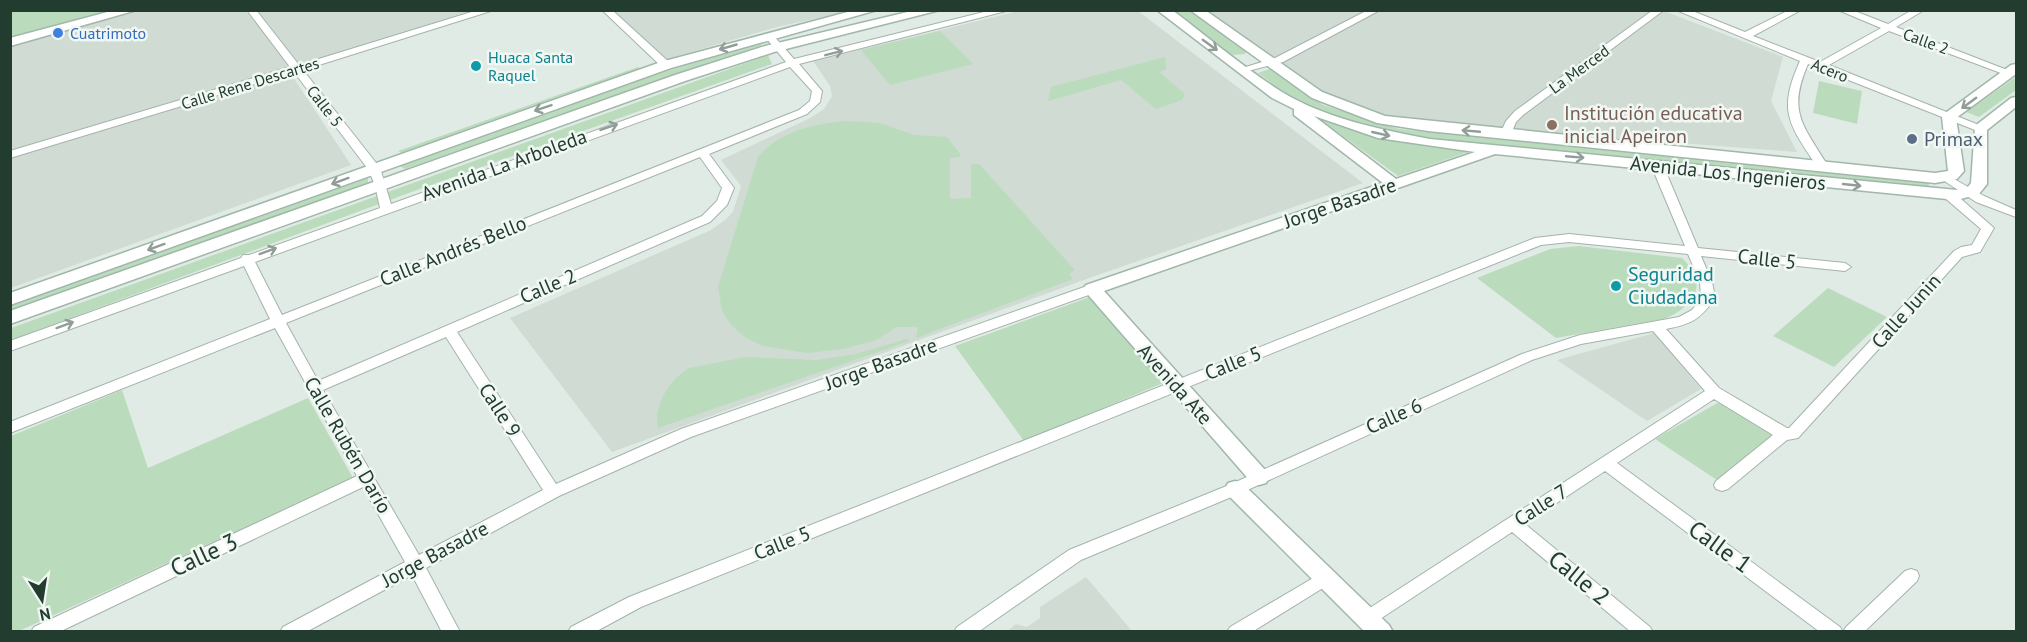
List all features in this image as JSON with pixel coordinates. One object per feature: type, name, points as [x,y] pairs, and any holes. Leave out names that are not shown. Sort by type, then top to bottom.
[{"type":"street","points":[[10,42],[131,10]]},
{"type":"street","name":"Calle 5","points":[[251,10],[374,168],[381,185],[386,208]]},
{"type":"street","name":"Calle Rene Descartes","points":[[10,155],[490,10]]},
{"type":"street","points":[[606,10],[666,65]]},
{"type":"street","name":"Avenida La Arboleda","points":[[10,318],[680,78],[774,41],[871,10]]},
{"type":"street","name":"Avenida La Arboleda","points":[[10,299],[666,65],[934,10]]},
{"type":"street","name":"Avenida La Arboleda","points":[[10,346],[247,258],[794,63],[1006,10]]},
{"type":"street","name":"Avenida Los Ingenieros","points":[[1163,10],[1277,95],[1298,106],[1378,134],[1497,150],[1949,195],[1970,192]]},
{"type":"street","name":"Avenida Los Ingenieros","points":[[1196,10],[1317,95],[1382,120],[1428,128],[1947,178]]},
{"type":"street","name":"La Merced","points":[[1506,134],[1511,121],[1518,113],[1660,10]]},
{"type":"street","points":[[1745,36],[1797,10]]},
{"type":"street","name":"Calle 2","points":[[1842,10],[2013,70]]},
{"type":"street","points":[[1820,66],[1891,29],[1920,10]]},
{"type":"street","points":[[1244,69],[1269,63],[1373,11]]},
{"type":"street","name":"Acero","points":[[1681,11],[1980,129]]},
{"type":"street","name":"Calle Andrés Bello","points":[[10,428],[802,112],[812,105],[817,91],[774,41]]},
{"type":"street","points":[[1805,60],[1792,92],[1791,105],[1796,120],[1822,166]]},
{"type":"street","points":[[2013,70],[1949,117],[1956,171],[1947,178],[2016,214]]},
{"type":"street","points":[[1277,95],[1393,184]]},
{"type":"street","points":[[1970,192],[1979,184],[1980,129],[2016,101]]},
{"type":"street","name":"Jorge Basadre","points":[[289,632],[553,492],[686,433],[1393,184],[1497,150]]},
{"type":"street","name":"Calle 2","points":[[315,388],[706,219],[723,202],[728,188],[702,152]]},
{"type":"street","name":"Calle 6","points":[[963,632],[1075,555],[1235,489],[1527,357],[1580,340],[1682,321],[1697,313],[1708,298],[1706,282],[1657,165]]},
{"type":"street","name":"Calle Junin","points":[[1787,435],[1835,392],[1958,254],[1965,250],[1977,249],[1988,228],[1949,195]]},
{"type":"street","name":"Calle 5","points":[[577,632],[635,602],[1539,241],[1569,238],[1845,267]]},
{"type":"street","name":"Calle Rubén Darío","points":[[247,258],[276,321],[417,564],[451,632]]},
{"type":"street","name":"Avenida Ate","points":[[1092,290],[1175,386],[1259,477]]},
{"type":"street","points":[[1657,327],[1714,392],[1787,435],[1722,485]]},
{"type":"street","name":"Calle 9","points":[[448,329],[553,492]]},
{"type":"street","name":"Calle 7","points":[[1375,627],[1513,524],[1714,392]]},
{"type":"street","name":"Calle 1","points":[[1606,463],[1834,632]]},
{"type":"street","name":"Calle 3","points":[[40,632],[368,478]]},
{"type":"street","points":[[1235,489],[1375,627]]},
{"type":"street","name":"Calle 2","points":[[1513,524],[1644,632]]},
{"type":"street","points":[[1852,632],[1911,576]]},
{"type":"street","points":[[1236,632],[1325,578]]},
{"type":"shaded area","points":[[141,11],[481,11],[287,68],[351,165],[11,288],[11,44]]},
{"type":"shaded area","points":[[610,11],[850,11],[777,27],[667,59]]},
{"type":"shaded area","points":[[1019,11],[1138,11],[1363,183],[1092,277],[612,452],[510,318],[711,230],[725,220],[733,212],[741,186],[721,160],[810,118],[824,109],[832,96],[830,86],[813,61]]},
{"type":"shaded area","points":[[1202,11],[1664,11],[1783,57],[1771,101],[1797,152],[1433,124],[1377,114],[1343,102],[1298,79]]},
{"type":"shaded area","points":[[1654,333],[1701,389],[1647,421],[1557,360]]},
{"type":"shaded area","points":[[1086,577],[1132,631],[1007,631],[1016,624],[1027,627],[1040,618],[1040,607]]},
{"type":"green space","points":[[11,11],[117,11],[11,38]]},
{"type":"green space","points":[[1172,11],[1189,11],[1246,51],[1245,54],[1232,55]]},
{"type":"green space","points":[[940,31],[973,64],[890,85],[861,50]]},
{"type":"green space","points":[[764,42],[757,50],[665,79],[405,169],[398,165],[661,73]]},
{"type":"green space","points":[[768,55],[772,64],[406,194],[11,340],[11,328]]},
{"type":"green space","points":[[1165,57],[1166,69],[1159,72],[1185,94],[1182,100],[1156,109],[1121,80],[1048,101],[1051,87]]},
{"type":"green space","points":[[638,67],[643,70],[404,154],[398,151]]},
{"type":"green space","points":[[1270,69],[1323,105],[1399,129],[1928,183],[1932,190],[1436,140],[1401,134],[1367,127],[1317,110],[1290,96],[1258,73]]},
{"type":"green space","points":[[2016,77],[2016,90],[1979,117],[1966,112]]},
{"type":"green space","points":[[1819,81],[1862,91],[1857,124],[1813,113]]},
{"type":"green space","points":[[1321,120],[1379,139],[1471,151],[1398,176]]},
{"type":"green space","points":[[846,121],[880,123],[914,135],[947,137],[960,154],[960,157],[950,158],[950,199],[971,198],[971,164],[979,164],[1075,270],[1069,274],[1073,279],[916,338],[918,327],[897,327],[876,340],[843,349],[807,353],[763,346],[746,338],[732,326],[722,311],[718,287],[758,157],[777,141],[798,130]]},
{"type":"green space","points":[[368,175],[368,183],[11,311],[11,304]]},
{"type":"green space","points":[[1579,246],[1682,258],[1695,277],[1697,286],[1695,294],[1683,308],[1664,319],[1556,338],[1477,278],[1550,249]]},
{"type":"green space","points":[[1828,288],[1887,317],[1834,367],[1773,336]]},
{"type":"green space","points":[[1090,297],[1163,383],[1024,441],[955,346]]},
{"type":"green space","points":[[907,339],[909,341],[658,428],[658,411],[665,394],[675,379],[689,368],[746,357],[816,360],[856,354]]},
{"type":"green space","points":[[122,390],[148,468],[308,398],[353,478],[19,631],[11,632],[11,436]]},
{"type":"green space","points":[[1719,402],[1779,435],[1720,482],[1655,439]]},
{"type":"place","name":"Cuatrimoto","points":[[58,33]]},
{"type":"place","name":"Huaca Santa Raquel","points":[[476,66]]},
{"type":"place","name":"Institución educativa inicial Apeiron","points":[[1552,125]]},
{"type":"place","name":"Primax","points":[[1912,139]]},
{"type":"place","name":"Seguridad Ciudadana","points":[[1616,286]]}]
